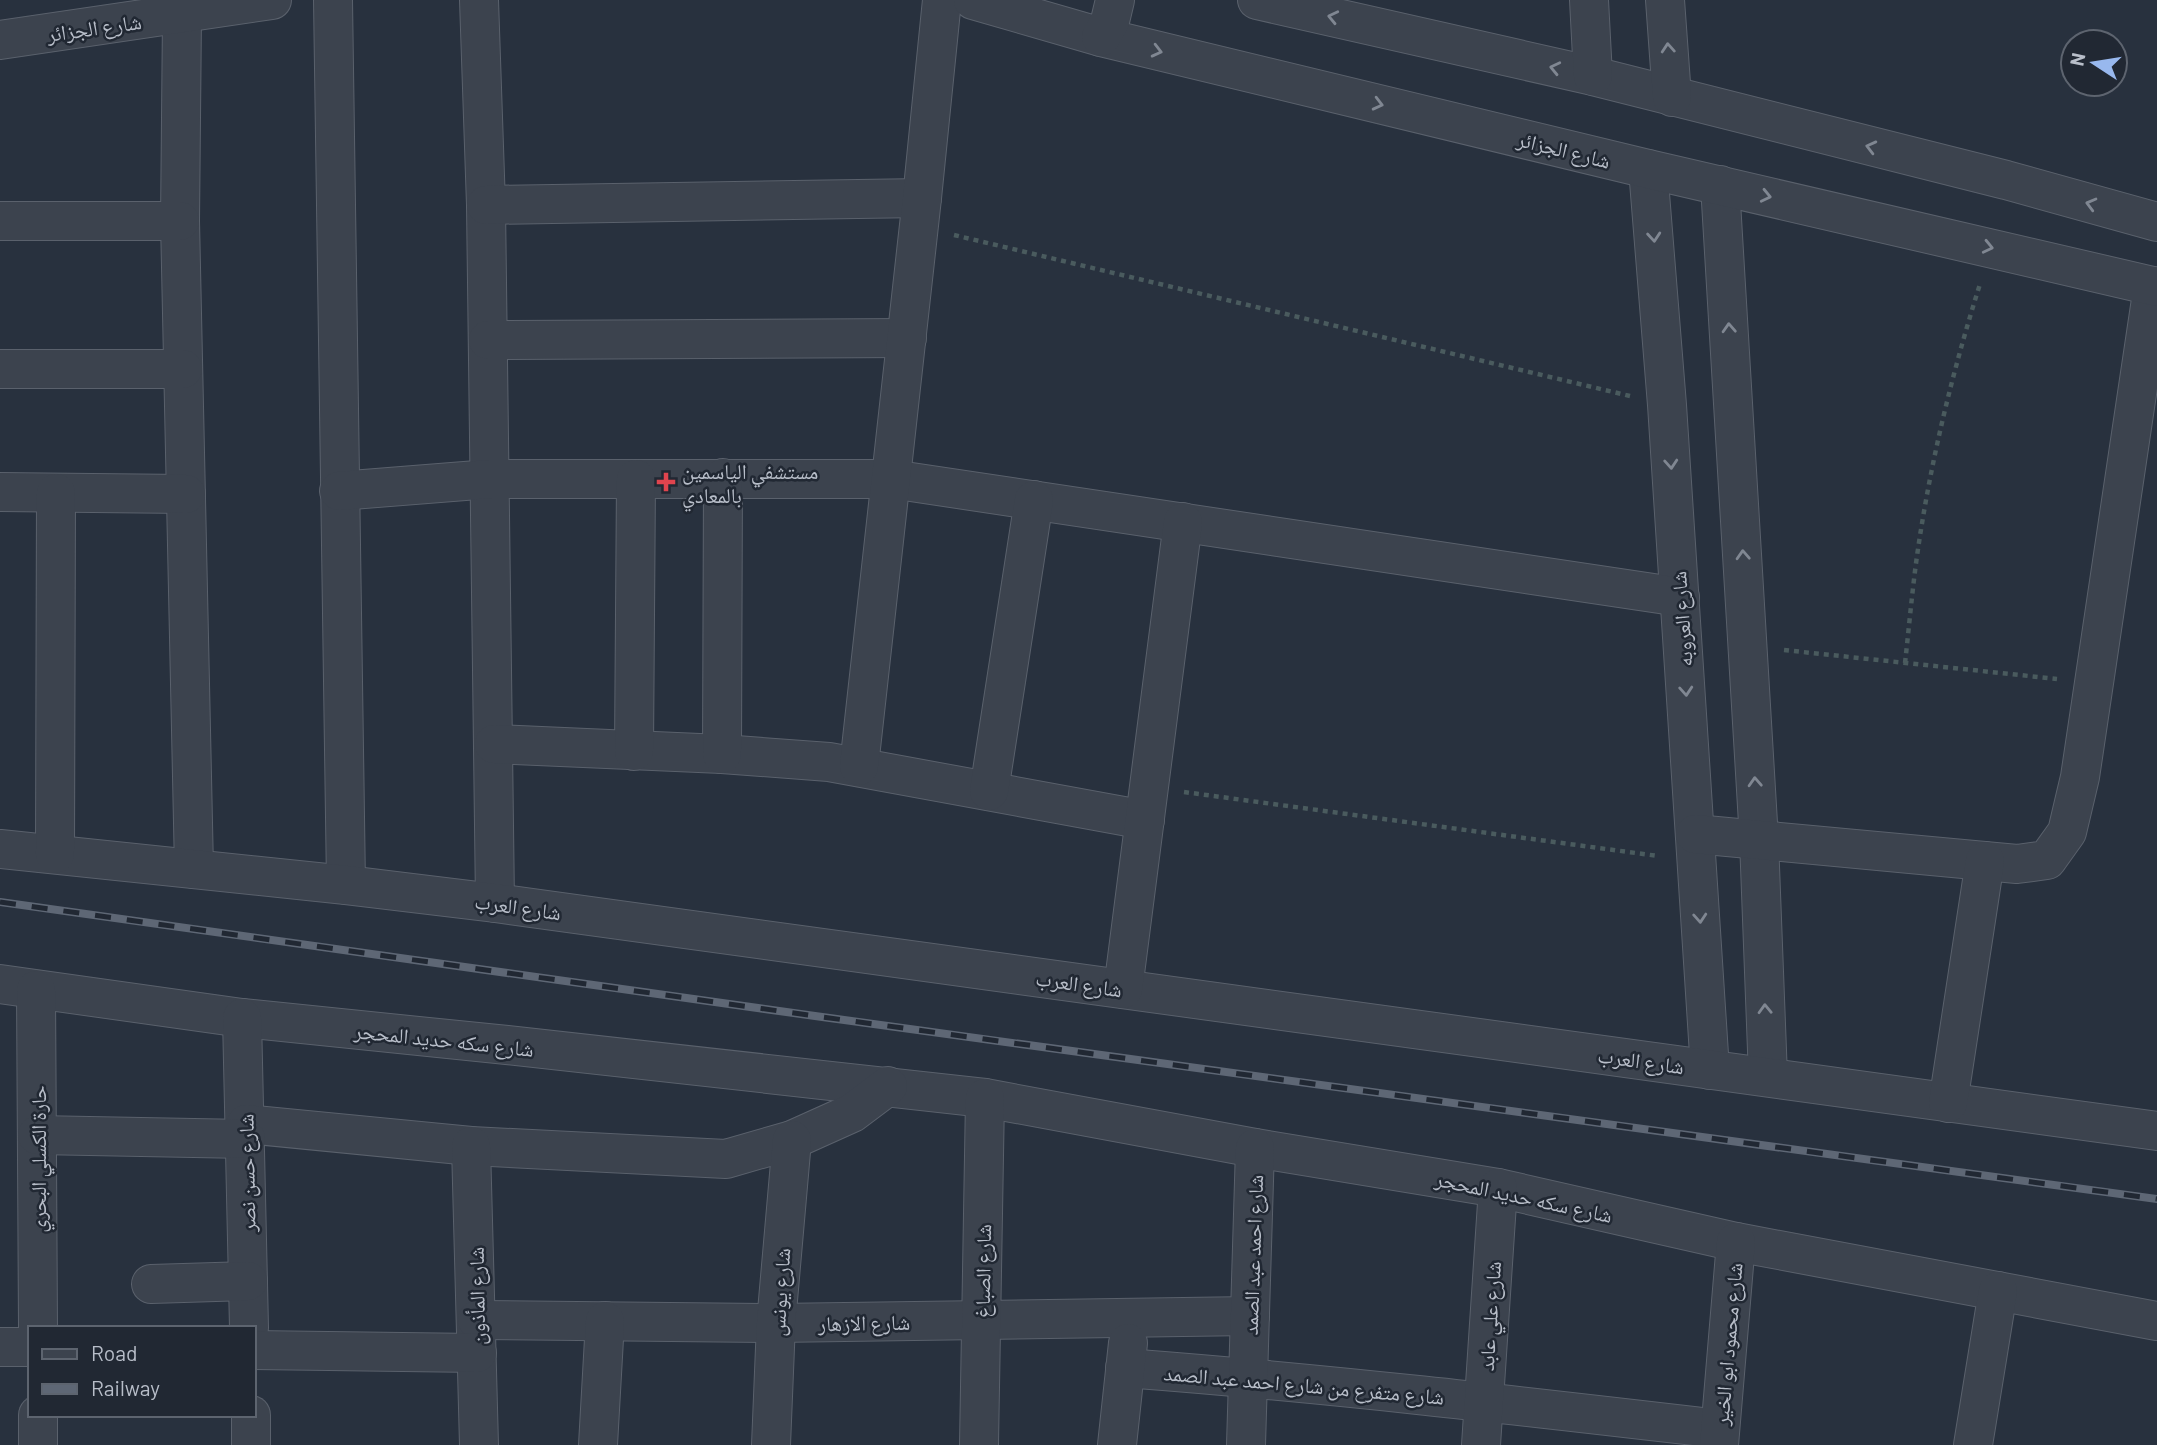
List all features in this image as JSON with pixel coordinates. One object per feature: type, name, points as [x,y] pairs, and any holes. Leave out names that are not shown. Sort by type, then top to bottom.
[{"type":"street","name":"شارع الجزائر","points":[[0,40],[272,0]]},
{"type":"street","points":[[333,0],[346,885]]},
{"type":"street","points":[[479,0],[486,205],[495,903]]},
{"type":"street","points":[[859,766],[942,0]]},
{"type":"street","name":"شارع الجزائر","points":[[973,0],[1027,8],[1101,37],[1648,169],[2155,286]]},
{"type":"street","points":[[1101,37],[1110,21],[1115,0]]},
{"type":"street","points":[[1257,0],[1593,76],[2006,180],[2157,222]]},
{"type":"street","points":[[1589,0],[1593,76]]},
{"type":"street","points":[[1665,0],[1672,97]]},
{"type":"street","points":[[182,15],[180,221],[194,869]]},
{"type":"street","name":"شارع العروبه","points":[[1648,169],[1667,405],[1710,1070]]},
{"type":"street","points":[[1720,185],[1759,840],[1768,1077]]},
{"type":"street","points":[[486,205],[921,212]]},
{"type":"street","points":[[0,220],[180,221]]},
{"type":"street","points":[[1696,848],[1759,840],[2017,864],[2047,860],[2067,832],[2080,777],[2155,286]]},
{"type":"street","points":[[488,340],[907,338]]},
{"type":"street","points":[[0,369],[183,369]]},
{"type":"street","points":[[722,754],[723,478]]},
{"type":"street","points":[[339,491],[490,479],[891,478],[1680,597]]},
{"type":"street","points":[[634,751],[636,479]]},
{"type":"street","points":[[0,492],[186,494]]},
{"type":"street","points":[[55,854],[56,493]]},
{"type":"street","points":[[989,791],[1034,500]]},
{"type":"street","points":[[1122,989],[1183,522]]},
{"type":"street","points":[[494,744],[722,754],[859,766],[989,791],[1147,804]]},
{"type":"street","name":"شارع العرب","points":[[0,849],[495,903],[2157,1131]]},
{"type":"street","points":[[1948,1102],[1985,861]]},
{"type":"street","name":"شارع سكه حديد المحجر","points":[[18,987],[242,1018],[985,1098],[1255,1148],[1497,1188],[1736,1242],[2157,1321]]},
{"type":"street","name":"حارة الكسلي البحري","points":[[18,987],[37,1135],[38,1326]]},
{"type":"street","name":"شارع حسن نصر","points":[[242,1018],[249,1326]]},
{"type":"street","points":[[37,1135],[246,1132],[726,1159],[792,1140],[852,1113],[888,1086]]},
{"type":"street","name":"شارع الصباغ","points":[[979,1445],[985,1098]]},
{"type":"street","name":"شارع يونس","points":[[771,1445],[776,1324],[792,1140]]},
{"type":"street","name":"شارع المأذون","points":[[471,1146],[479,1445]]},
{"type":"street","name":"شارع احمد عبد الصمد","points":[[1246,1445],[1255,1148]]},
{"type":"street","name":"شارع علي عابد","points":[[1481,1445],[1497,1188]]},
{"type":"street","name":"شارع محمود ابو الخير","points":[[1719,1437],[1736,1242]]},
{"type":"street","points":[[151,1284],[248,1280]]},
{"type":"street","points":[[1973,1445],[1998,1291]]},
{"type":"street","name":"شارع الازهار","points":[[256,1350],[477,1336],[605,1321],[776,1324],[1250,1316]]},
{"type":"street","points":[[1117,1445],[1131,1319]]},
{"type":"street","points":[[598,1445],[605,1321]]},
{"type":"street","points":[[0,1347],[28,1347]]},
{"type":"street","name":"شارع متفرع من شارع احمد عبد الصمد","points":[[1125,1368],[1249,1377],[1483,1401],[1719,1437]]},
{"type":"street","points":[[37,1445],[38,1417]]},
{"type":"street","points":[[251,1417],[251,1445]]},
{"type":"path","points":[[921,212],[1667,405]]},
{"type":"path","points":[[1905,663],[1917,557],[1935,452],[1959,349],[1991,248]]},
{"type":"path","points":[[1748,646],[2093,683]]},
{"type":"path","points":[[1147,804],[1696,848]]},
{"type":"railway","points":[[0,902],[2157,1199]]},
{"type":"place","name":"مستشفي الياسمين بالمعادي","points":[[666,482]]}]
